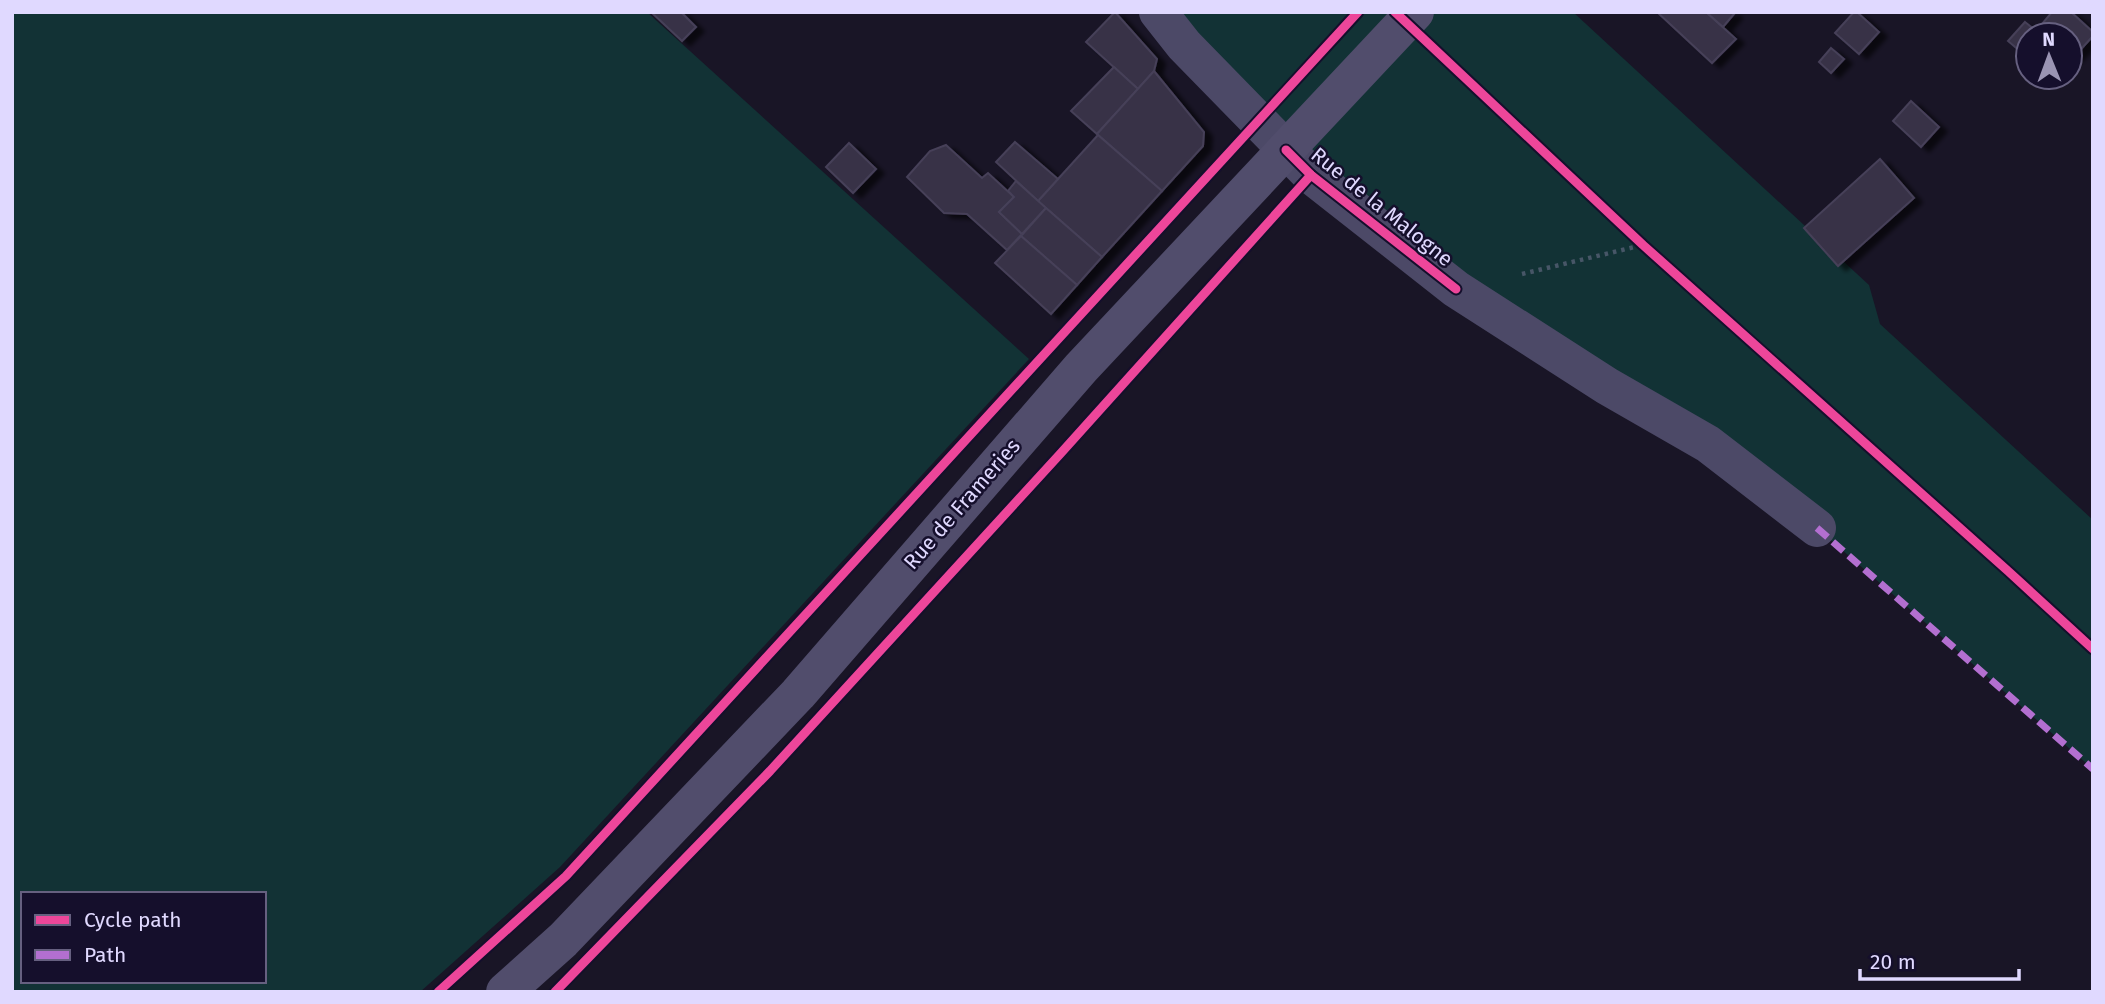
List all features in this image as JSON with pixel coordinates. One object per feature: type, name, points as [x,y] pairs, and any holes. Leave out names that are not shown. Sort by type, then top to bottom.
[{"type":"main road","name":"Rue de Frameries","points":[[505,992],[564,940],[798,694],[1081,368],[1415,12]]},
{"type":"street","name":"Rue de la Malogne","points":[[1157,12],[1184,45],[1311,176],[1456,289],[1607,386],[1708,444],[1817,528]]},
{"type":"path","points":[[1633,235],[1654,254]]},
{"type":"path","points":[[1456,289],[1643,245]]},
{"type":"green space","points":[[12,12],[647,12],[1029,359],[560,867],[420,992],[12,992]]},
{"type":"green space","points":[[1158,12],[1573,12],[1869,285],[1880,324],[2093,520],[2093,769],[1817,528],[1467,280],[1291,134]]},
{"type":"building","points":[[651,12],[681,12],[696,27],[682,41]]},
{"type":"building","points":[[1115,12],[1157,59],[1154,71],[1138,89],[1086,42]]},
{"type":"building","points":[[1657,12],[1706,12],[1736,39],[1712,63]]},
{"type":"building","points":[[1706,12],[1733,12],[1734,14],[1723,27]]},
{"type":"building","points":[[1854,12],[1879,32],[1859,54],[1835,33]]},
{"type":"building","points":[[2052,12],[2071,12],[2081,21],[2044,21]]},
{"type":"building","points":[[2084,24],[2093,32],[2093,36],[2084,46]]},
{"type":"building","points":[[2014,34],[2014,46],[2008,41]]},
{"type":"building","points":[[1831,48],[1844,59],[1831,73],[1819,62]]},
{"type":"building","points":[[1114,67],[1138,89],[1097,134],[1071,111]]},
{"type":"building","points":[[1154,71],[1204,132],[1203,146],[1162,191],[1097,134]]},
{"type":"building","points":[[1911,101],[1939,127],[1921,147],[1893,121]]},
{"type":"building","points":[[1098,135],[1162,191],[1102,257],[1038,201]]},
{"type":"building","points":[[1015,142],[1058,179],[1038,201],[996,162]]},
{"type":"building","points":[[849,143],[876,169],[853,193],[826,167]]},
{"type":"building","points":[[946,145],[982,178],[988,173],[1014,197],[999,212],[1022,234],[1007,250],[967,214],[944,213],[907,177],[930,151]]},
{"type":"building","points":[[1880,159],[1914,198],[1838,266],[1804,228]]},
{"type":"building","points":[[1016,181],[1046,208],[1022,234],[999,212],[1014,197],[1008,191]]},
{"type":"building","points":[[1046,208],[1102,257],[1077,285],[1021,236]]},
{"type":"building","points":[[1021,236],[1077,285],[1051,314],[995,263]]},
{"type":"marked path","points":[[1817,528],[2093,769]]},
{"type":"cycle path","points":[[438,992],[566,876],[1358,12]]},
{"type":"cycle path","points":[[1395,12],[1643,245],[2093,649]]},
{"type":"cycle path","points":[[1286,150],[1311,175],[1456,289]]},
{"type":"cycle path","points":[[555,992],[770,771],[1311,175]]}]
